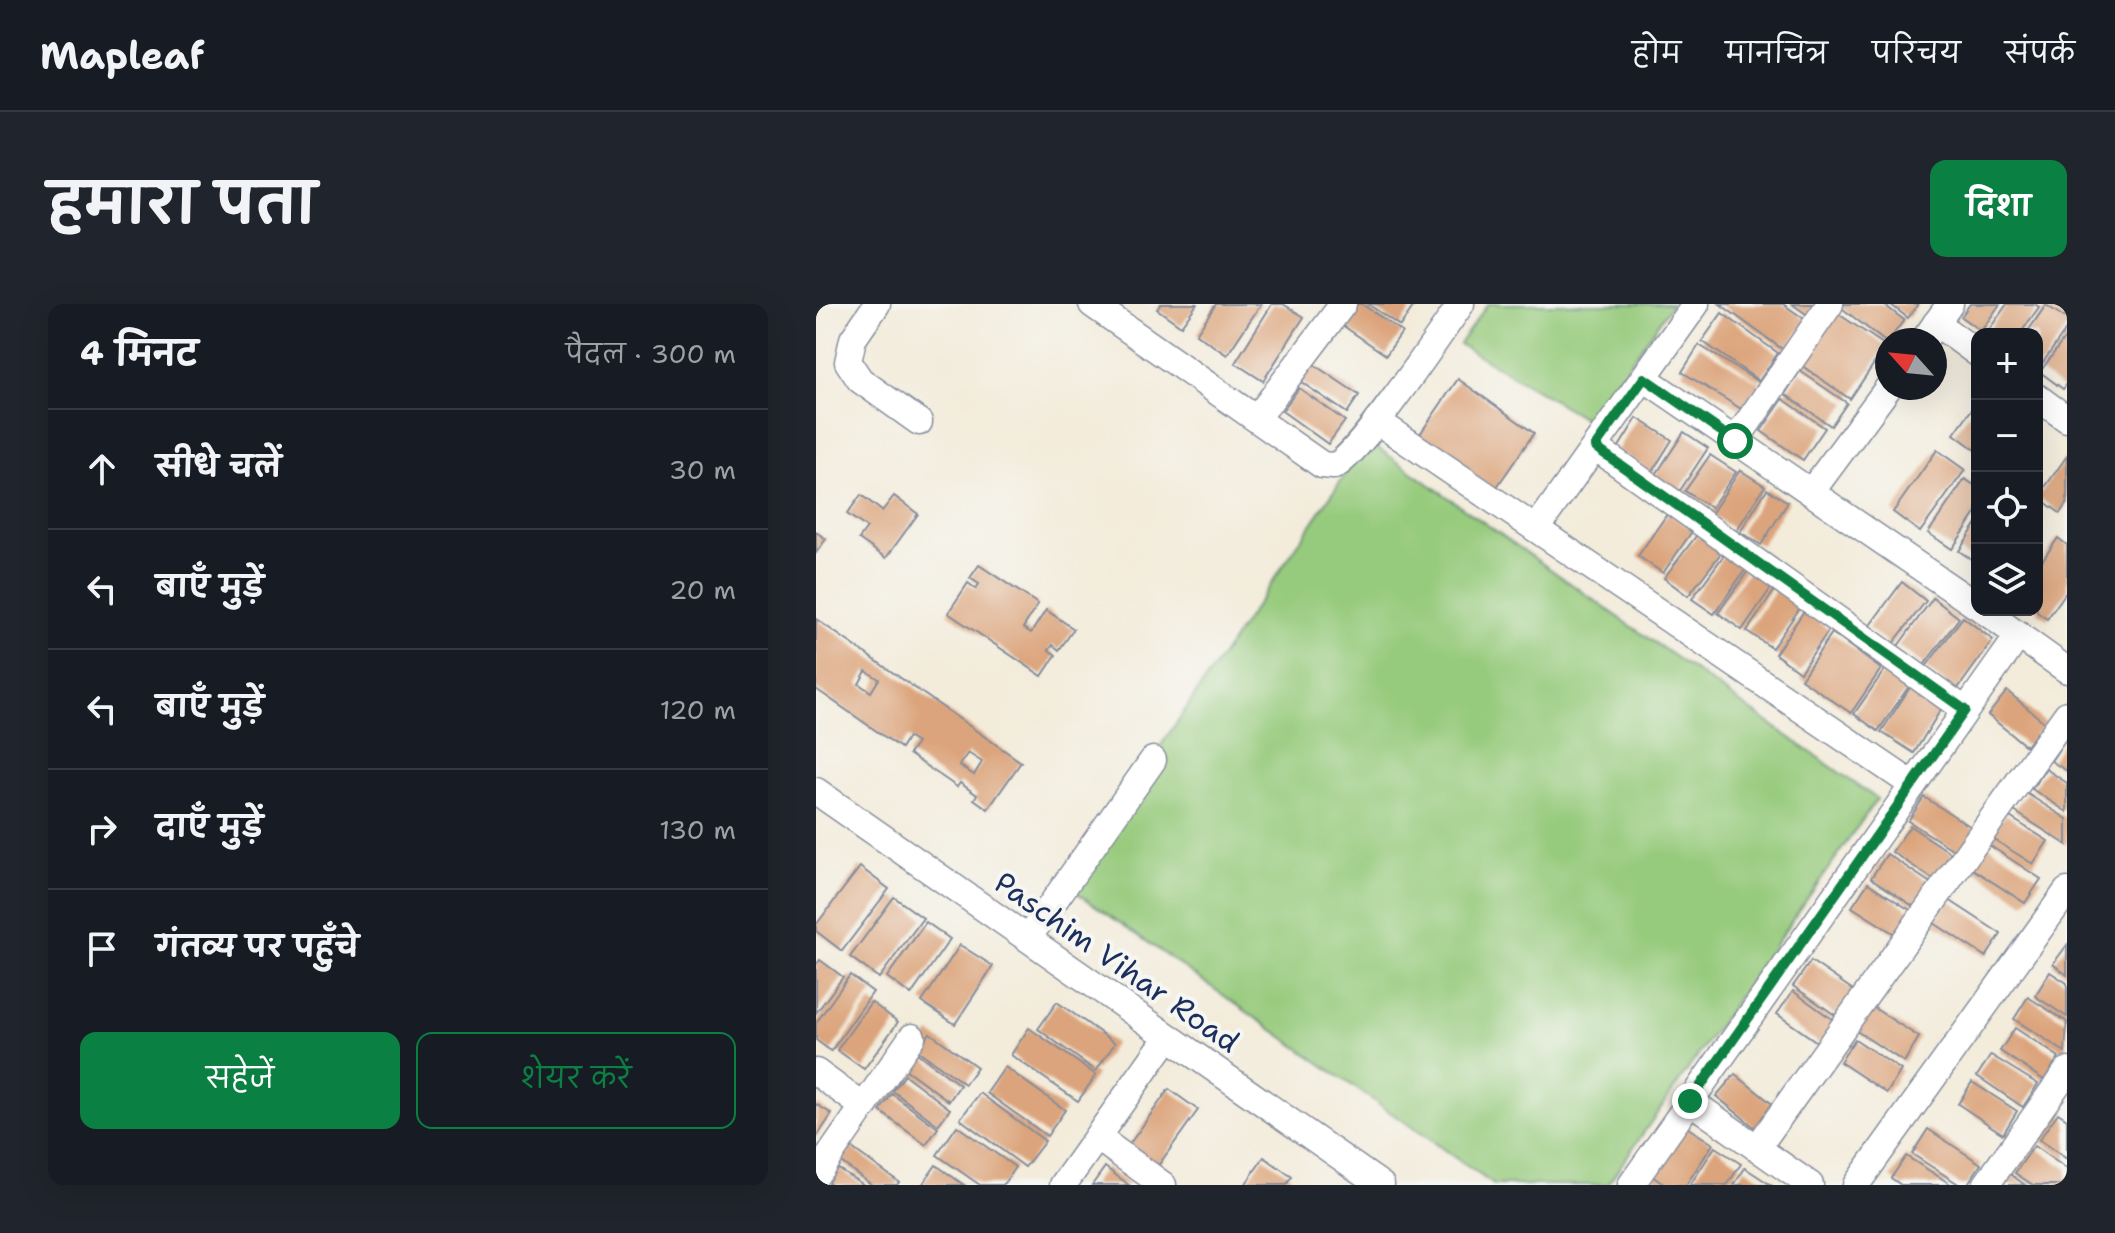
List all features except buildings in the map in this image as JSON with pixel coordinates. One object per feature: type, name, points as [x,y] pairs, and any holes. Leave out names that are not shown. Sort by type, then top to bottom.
[{"type":"street","points":[[877,304],[853,339],[848,362],[860,380],[919,422]]},
{"type":"street","points":[[1092,304],[1322,465],[1334,466],[1346,458],[1377,421],[1461,304]]},
{"type":"street","points":[[1257,418],[1343,304]]},
{"type":"street","points":[[1536,529],[1696,304]]},
{"type":"street","points":[[1735,441],[1830,304]]},
{"type":"street","points":[[1937,322],[1971,348]]},
{"type":"street","points":[[1644,378],[1971,602]]},
{"type":"street","points":[[1811,492],[1879,400]]},
{"type":"street","points":[[2041,400],[2067,419]]},
{"type":"street","points":[[1377,421],[1913,785]]},
{"type":"street","points":[[1595,447],[1965,710]]},
{"type":"street","points":[[1992,616],[2067,670]]},
{"type":"street","points":[[1636,1183],[1690,1101],[2019,635]]},
{"type":"street","points":[[1757,1148],[2067,714]]},
{"type":"street","points":[[1028,938],[1153,760]]},
{"type":"street","name":"Paschim Vihar Road","points":[[816,791],[1381,1185]]},
{"type":"street","points":[[1856,1185],[2067,891]]},
{"type":"street","points":[[816,1175],[912,1037]]},
{"type":"street","points":[[1063,1185],[1168,1037]]},
{"type":"street","points":[[1986,1185],[2067,1071]]},
{"type":"street","points":[[816,1072],[864,1107]]},
{"type":"street","points":[[1690,1101],[1810,1185]]},
{"type":"street","points":[[1097,1137],[1163,1185]]},
{"type":"green space","points":[[1488,304],[1672,304],[1589,421],[1459,344]]},
{"type":"green space","points":[[1368,441],[1877,799],[1607,1185],[1494,1185],[1066,885]]},
{"type":"route","points":[[1690,1101],[1965,710],[1595,447],[1644,378],[1735,441]]}]
